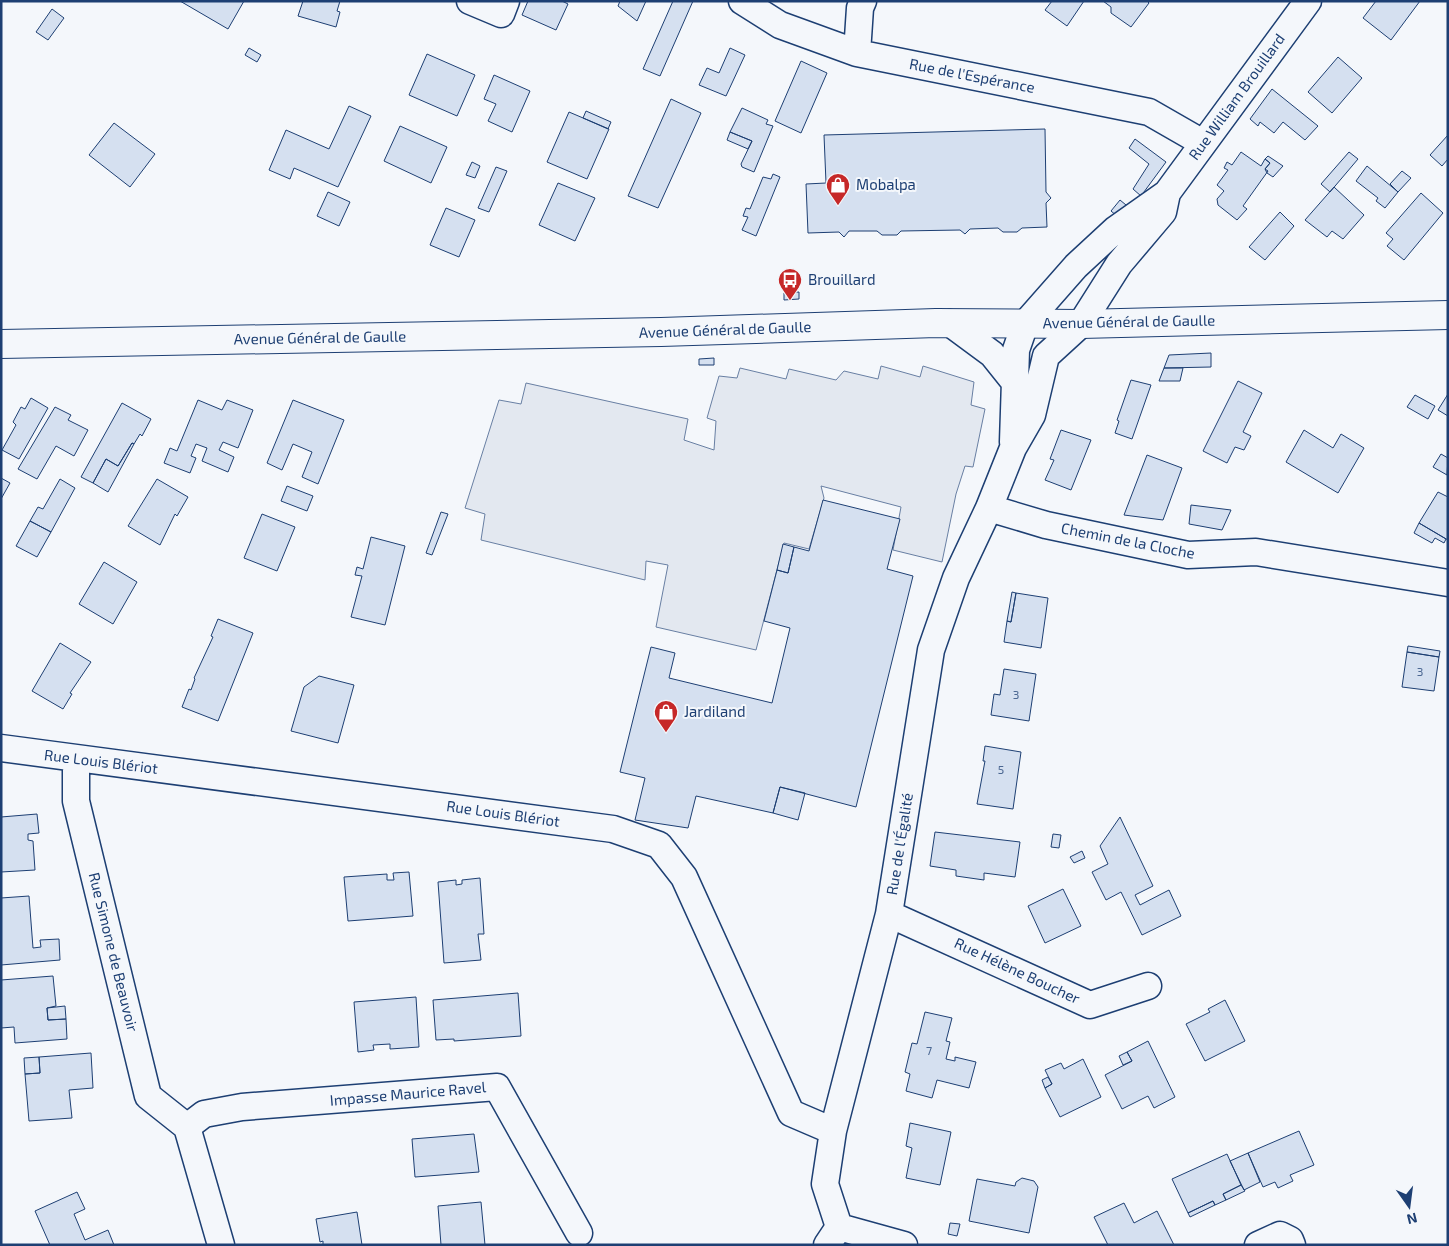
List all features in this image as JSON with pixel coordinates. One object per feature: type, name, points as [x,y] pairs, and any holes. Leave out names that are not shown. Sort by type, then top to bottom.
[{"type":"main road","name":"Avenue Général de Gaulle","points":[[1,344],[652,332],[950,323],[1081,324],[1448,315]]},
{"type":"street","points":[[470,1],[501,14],[506,1]]},
{"type":"street","name":"Rue de l'Espérance","points":[[742,1],[780,25],[857,53],[1149,112],[1203,143]]},
{"type":"street","points":[[857,53],[860,8],[863,1]]},
{"type":"street","name":"Rue William Brouillard","points":[[1025,324],[1076,266],[1110,235],[1167,193],[1308,1]]},
{"type":"street","name":"Rue William Brouillard","points":[[1081,324],[1119,264],[1163,212],[1167,193]]},
{"type":"street","points":[[950,323],[992,354],[1016,384]]},
{"type":"street","name":"Rue de l'Égalité","points":[[1013,448],[1016,350],[1025,324]]},
{"type":"street","name":"Rue de l'Égalité","points":[[833,1236],[824,1184],[834,1131],[889,914],[931,650],[956,578],[989,508],[1013,448],[1032,415],[1046,356],[1081,324]]},
{"type":"street","name":"Chemin de la Cloche","points":[[989,508],[1046,525],[1188,555],[1256,552],[1448,583]]},
{"type":"street","name":"Rue Louis Blériot","points":[[1,748],[614,829],[659,845],[684,877],[791,1113],[834,1131]]},
{"type":"street","name":"Rue Simone de Beauvoir","points":[[76,759],[76,801],[148,1096],[187,1127]]},
{"type":"street","name":"Rue Hélène Boucher","points":[[889,914],[1090,1005],[1148,986]]},
{"type":"street","name":"Impasse Maurice Ravel","points":[[187,1127],[204,1114],[242,1108],[497,1087],[579,1233]]},
{"type":"street","points":[[187,1127],[221,1245]]},
{"type":"street","points":[[1258,1245],[1280,1235],[1290,1240],[1292,1245]]},
{"type":"street","points":[[833,1236],[904,1245]]},
{"type":"shaded area","points":[[881,366],[920,377],[923,366],[974,382],[971,405],[985,409],[973,467],[965,466],[956,494],[942,562],[893,550],[901,507],[821,486],[824,498],[809,549],[784,543],[756,650],[656,627],[668,565],[646,561],[645,580],[481,540],[485,514],[465,508],[499,400],[521,404],[526,383],[688,419],[684,440],[714,450],[716,421],[707,418],[719,376],[737,378],[740,368],[786,379],[789,369],[836,380],[844,371],[878,379]]},
{"type":"building","points":[[180,1],[244,1],[228,29]]},
{"type":"building","points":[[303,1],[340,1],[337,11],[340,12],[336,27],[298,16]]},
{"type":"building","points":[[528,1],[562,1],[568,4],[556,30],[522,15]]},
{"type":"building","points":[[620,1],[646,1],[637,21],[618,6]]},
{"type":"building","points":[[673,1],[693,1],[660,76],[643,69]]},
{"type":"building","points":[[1052,1],[1084,1],[1067,26],[1045,10]]},
{"type":"building","points":[[1103,1],[1147,1],[1149,3],[1131,27],[1111,13],[1111,7]]},
{"type":"building","points":[[1376,1],[1420,1],[1391,40],[1363,18]]},
{"type":"building","points":[[52,9],[64,18],[48,40],[36,32]]},
{"type":"building","points":[[249,48],[261,55],[257,62],[245,55]]},
{"type":"building","points":[[730,48],[745,55],[726,96],[699,85],[707,68],[719,73]]},
{"type":"building","points":[[427,54],[475,75],[457,116],[409,95]]},
{"type":"building","points":[[1338,57],[1362,78],[1332,113],[1308,92]]},
{"type":"building","points":[[801,61],[827,73],[801,133],[775,121]]},
{"type":"building","points":[[494,75],[530,91],[512,132],[488,121],[496,104],[484,99]]},
{"type":"building","points":[[1272,89],[1318,126],[1305,140],[1283,122],[1274,133],[1260,122],[1258,126],[1250,119]]},
{"type":"building","points":[[671,99],[701,113],[658,208],[628,196]]},
{"type":"building","points":[[349,106],[371,116],[338,187],[294,168],[290,179],[269,170],[286,130],[329,149]]},
{"type":"building","points":[[742,108],[768,120],[766,124],[773,126],[754,172],[742,167],[741,164],[752,141],[730,132]]},
{"type":"building","points":[[586,111],[611,122],[608,129],[583,118]]},
{"type":"building","points":[[569,112],[609,129],[587,179],[547,162]]},
{"type":"building","points":[[114,123],[155,154],[130,187],[89,155]]},
{"type":"building","points":[[400,126],[447,147],[431,183],[384,161]]},
{"type":"building","points":[[1045,129],[1046,192],[1051,198],[1046,203],[1047,227],[1022,228],[1017,232],[1003,232],[998,228],[970,229],[965,234],[960,230],[901,231],[897,235],[882,235],[877,231],[849,231],[844,237],[839,232],[808,233],[806,184],[826,183],[824,135]]},
{"type":"building","points":[[730,132],[752,141],[748,149],[727,140]]},
{"type":"building","points":[[1448,135],[1448,159],[1442,166],[1430,155]]},
{"type":"building","points":[[1135,139],[1166,162],[1141,196],[1133,189],[1149,164],[1129,148]]},
{"type":"building","points":[[1241,152],[1261,166],[1265,159],[1270,163],[1265,169],[1268,171],[1243,206],[1247,209],[1237,220],[1218,205],[1217,199],[1224,191],[1217,185],[1228,170],[1224,168],[1227,162],[1232,165]]},
{"type":"building","points":[[1349,152],[1358,159],[1330,192],[1321,184]]},
{"type":"building","points":[[1268,156],[1283,166],[1273,177],[1265,169],[1270,163],[1265,159]]},
{"type":"building","points":[[472,162],[480,166],[475,178],[466,175]]},
{"type":"building","points":[[1367,166],[1398,192],[1385,208],[1376,201],[1378,198],[1356,181]]},
{"type":"building","points":[[496,167],[507,171],[489,212],[478,208]]},
{"type":"building","points":[[1402,171],[1411,178],[1398,192],[1390,184]]},
{"type":"building","points":[[773,174],[780,177],[756,236],[742,230],[748,217],[743,216],[746,208],[750,209],[763,177],[771,179]]},
{"type":"building","points":[[558,183],[595,198],[575,241],[539,225]]},
{"type":"building","points":[[1334,187],[1364,215],[1343,239],[1332,231],[1327,237],[1305,220]]},
{"type":"building","points":[[328,192],[350,202],[339,226],[317,216]]},
{"type":"building","points":[[1421,193],[1443,213],[1404,260],[1387,246],[1393,239],[1386,233]]},
{"type":"building","points":[[1120,200],[1126,205],[1117,216],[1111,211]]},
{"type":"building","points":[[446,208],[475,220],[459,257],[430,245]]},
{"type":"building","points":[[1280,212],[1294,226],[1265,260],[1249,247]]},
{"type":"building","points":[[799,292],[799,299],[784,300],[784,293]]},
{"type":"building","points":[[1211,353],[1211,367],[1164,368],[1169,355]]},
{"type":"building","points":[[714,358],[714,365],[699,365],[699,359]]},
{"type":"building","points":[[1164,368],[1183,368],[1180,381],[1159,381]]},
{"type":"building","points":[[1131,380],[1151,385],[1132,439],[1115,433],[1119,421],[1117,420]]},
{"type":"building","points":[[1238,381],[1262,393],[1243,432],[1251,436],[1244,450],[1235,447],[1227,463],[1203,451]]},
{"type":"building","points":[[1448,394],[1448,416],[1438,410]]},
{"type":"building","points":[[1415,395],[1435,406],[1428,419],[1407,407]]},
{"type":"building","points":[[31,398],[48,408],[19,459],[2,450],[16,425],[13,422],[21,407],[25,409]]},
{"type":"building","points":[[198,400],[222,410],[227,400],[253,410],[238,448],[223,442],[219,450],[234,457],[228,472],[202,461],[207,448],[196,444],[191,456],[196,458],[190,473],[164,463],[170,448],[177,451]]},
{"type":"building","points":[[293,400],[344,420],[318,484],[302,477],[312,452],[293,444],[282,470],[267,463]]},
{"type":"building","points":[[122,403],[151,419],[142,436],[140,434],[134,444],[132,443],[118,466],[106,459],[93,483],[81,477]]},
{"type":"building","points":[[55,407],[71,415],[68,420],[88,430],[74,456],[56,446],[37,479],[18,469]]},
{"type":"building","points":[[1061,430],[1091,440],[1071,490],[1045,480],[1054,460],[1050,459]]},
{"type":"building","points":[[1304,430],[1333,448],[1341,434],[1364,448],[1338,493],[1286,462]]},
{"type":"building","points":[[132,443],[134,444],[108,492],[93,483],[106,459],[118,466]]},
{"type":"building","points":[[1441,454],[1448,458],[1447,475],[1433,467]]},
{"type":"building","points":[[1147,455],[1182,468],[1163,520],[1124,515]]},
{"type":"building","points":[[1,478],[10,483],[1,499]]},
{"type":"building","points":[[60,479],[75,488],[51,532],[30,521],[38,507],[43,509]]},
{"type":"building","points":[[157,479],[188,497],[177,516],[175,514],[160,545],[128,526]]},
{"type":"building","points":[[287,486],[313,496],[307,511],[281,501]]},
{"type":"building","points":[[1438,492],[1448,497],[1448,540],[1419,523]]},
{"type":"building","points":[[823,500],[900,519],[887,569],[913,576],[856,807],[780,787],[773,813],[696,796],[688,828],[635,820],[645,778],[620,772],[651,647],[675,653],[669,678],[772,703],[790,628],[764,621],[777,570],[788,573],[794,547],[809,551]]},
{"type":"building","points":[[1191,505],[1231,510],[1222,530],[1189,524]]},
{"type":"building","points":[[441,512],[448,514],[432,555],[426,553]]},
{"type":"building","points":[[262,514],[295,527],[277,571],[244,558]]},
{"type":"building","points":[[30,521],[51,532],[37,557],[16,546]]},
{"type":"building","points":[[1419,523],[1446,539],[1444,543],[1435,538],[1432,543],[1414,533]]},
{"type":"building","points":[[371,537],[405,546],[385,625],[351,617],[362,576],[355,575],[357,567],[363,569]]},
{"type":"building","points":[[783,544],[794,547],[788,573],[777,570]]},
{"type":"building","points":[[104,562],[137,582],[113,624],[79,604]]},
{"type":"building","points":[[1012,592],[1016,593],[1011,622],[1007,621]]},
{"type":"building","points":[[1016,593],[1048,598],[1041,648],[1004,642],[1007,621],[1011,622]]},
{"type":"building","points":[[218,619],[253,633],[218,721],[182,707],[213,637],[211,636]]},
{"type":"building","points":[[60,643],[91,662],[70,693],[72,694],[63,709],[32,691]]},
{"type":"building","points":[[1408,646],[1440,651],[1439,657],[1407,652]]},
{"type":"building","points":[[1407,652],[1439,657],[1434,691],[1402,687]]},
{"type":"building","points":[[1004,669],[1036,674],[1029,721],[991,715],[994,694],[1000,695]]},
{"type":"building","points":[[319,676],[354,685],[338,743],[291,731],[304,687]]},
{"type":"building","points":[[985,746],[1021,752],[1013,809],[977,804],[985,761],[983,761]]},
{"type":"building","points":[[780,787],[805,793],[798,820],[773,813]]},
{"type":"building","points":[[37,814],[39,833],[28,834],[28,840],[33,841],[35,870],[1,872],[1,817]]},
{"type":"building","points":[[1120,817],[1153,886],[1135,895],[1140,905],[1169,890],[1181,916],[1142,935],[1121,892],[1106,900],[1092,872],[1108,864],[1100,846]]},
{"type":"building","points":[[935,832],[1020,842],[1015,877],[984,873],[984,880],[956,876],[956,870],[930,866]]},
{"type":"building","points":[[1053,834],[1061,835],[1059,848],[1051,847]]},
{"type":"building","points":[[1082,851],[1085,858],[1074,863],[1070,857]]},
{"type":"building","points":[[409,872],[413,916],[348,921],[344,877],[387,874],[387,880],[394,880],[393,873]]},
{"type":"building","points":[[480,878],[484,934],[478,934],[481,960],[444,963],[438,882],[456,880],[456,885],[462,884],[462,880]]},
{"type":"building","points":[[1063,889],[1081,926],[1045,943],[1028,906]]},
{"type":"building","points":[[29,896],[33,948],[41,947],[40,940],[59,939],[60,960],[1,965],[1,898]]},
{"type":"building","points":[[53,976],[56,1006],[47,1008],[48,1020],[66,1019],[67,1039],[15,1043],[14,1027],[1,1028],[1,980]]},
{"type":"building","points":[[518,993],[521,1036],[454,1041],[454,1039],[436,1040],[433,1000]]},
{"type":"building","points":[[416,997],[419,1047],[390,1049],[390,1044],[373,1045],[374,1050],[358,1052],[354,1002]]},
{"type":"building","points":[[1225,1000],[1245,1041],[1205,1061],[1186,1024],[1210,1012],[1208,1009]]},
{"type":"building","points":[[65,1006],[66,1019],[48,1020],[47,1008]]},
{"type":"building","points":[[925,1012],[952,1018],[946,1041],[950,1042],[946,1059],[955,1061],[955,1057],[976,1062],[969,1088],[937,1080],[932,1098],[906,1091],[910,1074],[905,1072],[912,1043],[917,1044]]},
{"type":"building","points":[[1148,1041],[1175,1097],[1154,1108],[1148,1096],[1122,1109],[1105,1075],[1132,1061],[1127,1052]]},
{"type":"building","points":[[1127,1052],[1132,1061],[1123,1065],[1119,1056]]},
{"type":"building","points":[[91,1053],[93,1088],[69,1090],[72,1118],[29,1121],[25,1074],[40,1073],[39,1057]]},
{"type":"building","points":[[39,1057],[40,1073],[25,1074],[24,1058]]},
{"type":"building","points":[[1083,1059],[1101,1097],[1060,1117],[1045,1088],[1052,1084],[1045,1070],[1061,1063],[1064,1069]]},
{"type":"building","points":[[1048,1077],[1052,1084],[1045,1088],[1042,1080]]},
{"type":"building","points":[[910,1123],[951,1132],[940,1185],[906,1178],[912,1148],[906,1146]]},
{"type":"building","points":[[1299,1131],[1314,1165],[1290,1175],[1293,1181],[1278,1188],[1275,1182],[1263,1187],[1248,1153]]},
{"type":"building","points":[[474,1134],[479,1172],[415,1177],[412,1139]]},
{"type":"building","points":[[1248,1153],[1260,1182],[1244,1190],[1230,1161]]},
{"type":"building","points":[[1227,1154],[1241,1185],[1223,1194],[1226,1200],[1215,1205],[1213,1201],[1188,1213],[1172,1179]]},
{"type":"building","points":[[1022,1178],[1034,1181],[1038,1187],[1029,1233],[969,1221],[977,1179],[1015,1186],[1016,1182]]},
{"type":"building","points":[[1241,1185],[1245,1191],[1226,1200],[1223,1194]]},
{"type":"building","points":[[77,1192],[85,1209],[74,1214],[85,1240],[108,1230],[114,1245],[50,1245],[35,1211]]},
{"type":"building","points":[[1213,1201],[1215,1205],[1190,1217],[1188,1213]]},
{"type":"building","points":[[481,1202],[485,1245],[441,1245],[438,1206]]},
{"type":"building","points":[[1124,1203],[1134,1223],[1157,1211],[1174,1245],[1108,1245],[1094,1217]]},
{"type":"building","points":[[357,1212],[362,1245],[323,1245],[323,1241],[320,1242],[316,1219]]},
{"type":"building","points":[[950,1223],[960,1224],[957,1236],[948,1234]]},
{"type":"place","name":"Mobalpa","points":[[838,206]]},
{"type":"place","name":"Brouillard","points":[[790,301]]},
{"type":"place","name":"Jardiland","points":[[666,733]]}]
